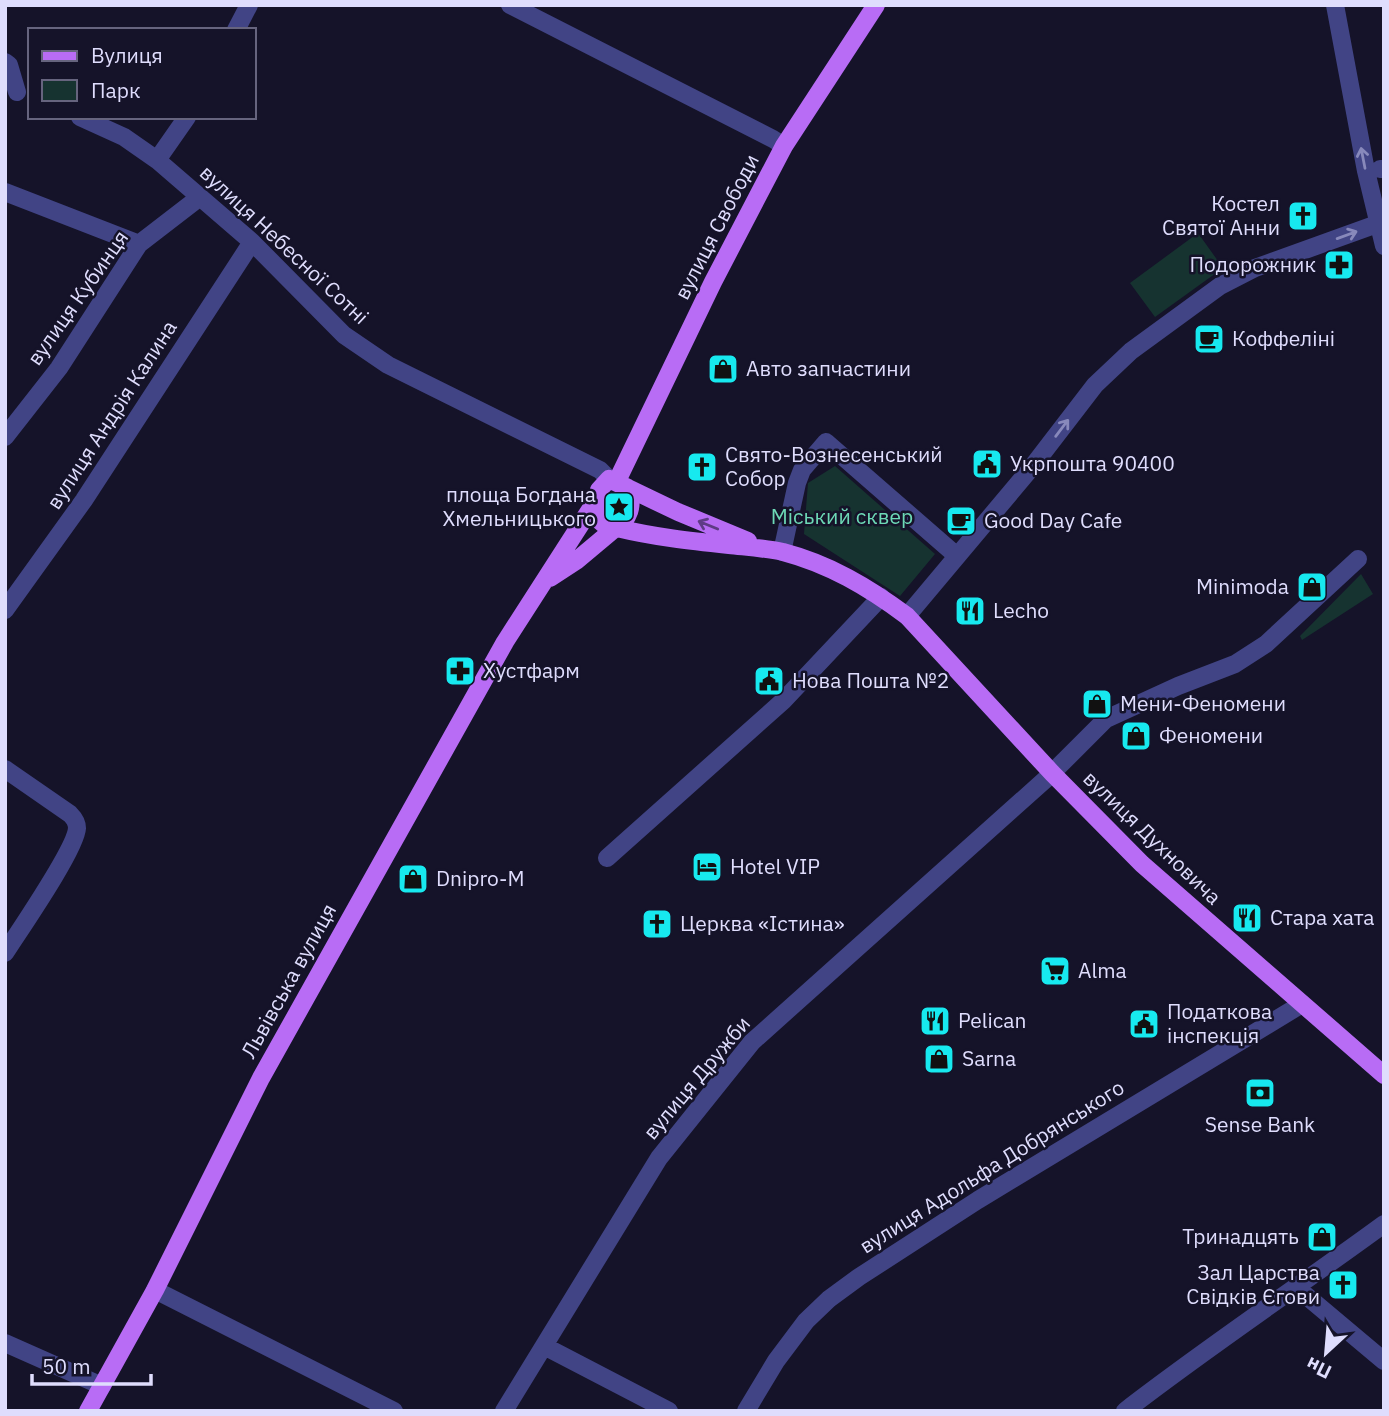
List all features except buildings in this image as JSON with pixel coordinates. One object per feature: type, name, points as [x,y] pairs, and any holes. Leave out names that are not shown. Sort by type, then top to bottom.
[{"type":"main road","name":"вулиця Свободи","points":[[618,483],[713,282],[784,146],[876,5]]},
{"type":"main road","points":[[615,529],[631,508],[618,483]]},
{"type":"main road","points":[[777,551],[648,536],[615,529],[603,525],[596,518],[595,502],[599,490],[618,483],[678,512],[855,580],[907,616]]},
{"type":"main road","name":"Львівська вулиця","points":[[88,1411],[155,1290],[261,1078],[505,642],[595,502]]},
{"type":"main road","name":"Львівська вулиця","points":[[544,582],[576,561],[615,529]]},
{"type":"main road","name":"вулиця Духновича","points":[[907,616],[1052,773],[1150,872],[1384,1075]]},
{"type":"street","points":[[237,28],[249,5]]},
{"type":"street","points":[[510,5],[784,146]]},
{"type":"street","points":[[1335,5],[1377,225],[1384,246]]},
{"type":"street","points":[[5,62],[9,65],[17,93]]},
{"type":"street","name":"вулиця Небесної Сотні","points":[[84,119],[124,136],[157,160],[252,242],[344,335],[388,365],[600,470],[618,483]]},
{"type":"street","points":[[157,160],[186,119]]},
{"type":"street","points":[[5,192],[139,244]]},
{"type":"street","name":"вулиця Кубинця","points":[[5,437],[59,368],[139,244],[200,197]]},
{"type":"street","points":[[907,616],[1032,467],[1095,385],[1151,335],[1220,286],[1255,268],[1377,225]]},
{"type":"street","name":"вулиця Андрія Калина","points":[[5,610],[84,500],[252,242]]},
{"type":"street","points":[[777,551],[802,470],[825,442],[957,556]]},
{"type":"street","name":"вулиця Дружби","points":[[505,1411],[659,1158],[752,1042],[1052,773],[1106,719],[1178,686],[1235,664],[1266,644],[1358,559]]},
{"type":"street","points":[[607,858],[783,701],[881,597]]},
{"type":"street","points":[[5,769],[71,814],[76,821],[77,830],[74,840],[5,953]]},
{"type":"street","name":"вулиця Адольфа Добрянського","points":[[746,1411],[776,1361],[806,1321],[829,1299],[859,1277],[978,1200],[1301,1004]]},
{"type":"street","points":[[1125,1411],[1174,1373],[1384,1224]]},
{"type":"street","points":[[1297,1288],[1384,1361]]},
{"type":"street","points":[[155,1290],[394,1411]]},
{"type":"street","points":[[5,1343],[102,1386]]},
{"type":"street","points":[[544,1346],[669,1411]]},
{"type":"green space","points":[[1198,233],[1223,268],[1155,317],[1130,283]]},
{"type":"green space","name":"Міський сквер","points":[[835,466],[935,554],[900,596],[804,534],[808,483]]},
{"type":"green space","points":[[1361,574],[1373,594],[1302,640],[1300,636]]},
{"type":"place","name":"Костел Святої Анни","points":[[1303,216]]},
{"type":"place","name":"Подорожник","points":[[1339,265]]},
{"type":"place","name":"Коффеліні","points":[[1209,339]]},
{"type":"place","name":"Авто запчастини","points":[[723,369]]},
{"type":"place","name":"Укрпошта 90400","points":[[987,464]]},
{"type":"place","name":"Свято-Вознесенський Собор","points":[[702,467]]},
{"type":"place","name":"площа Богдана Хмельницького","points":[[619,507]]},
{"type":"place","name":"Good Day Cafe","points":[[961,521]]},
{"type":"place","name":"Minimoda","points":[[1312,587]]},
{"type":"place","name":"Lecho","points":[[970,611]]},
{"type":"place","name":"Хустфарм","points":[[460,671]]},
{"type":"place","name":"Нова Пошта №2","points":[[769,681]]},
{"type":"place","name":"Мени-Феномени","points":[[1097,704]]},
{"type":"place","name":"Феномени","points":[[1136,736]]},
{"type":"place","name":"Hotel VIP","points":[[707,867]]},
{"type":"place","name":"Dnipro-M","points":[[413,879]]},
{"type":"place","name":"Стара хата","points":[[1247,918]]},
{"type":"place","name":"Церква «Істина»","points":[[657,924]]},
{"type":"place","name":"Alma","points":[[1055,971]]},
{"type":"place","name":"Pelican","points":[[935,1021]]},
{"type":"place","name":"Податкова інспекція","points":[[1144,1024]]},
{"type":"place","name":"Sarna","points":[[939,1059]]},
{"type":"place","name":"Sense Bank","points":[[1260,1093]]},
{"type":"place","name":"Тринадцять","points":[[1322,1237]]},
{"type":"place","name":"Зал Царства Свідків Єгови","points":[[1343,1285]]}]
